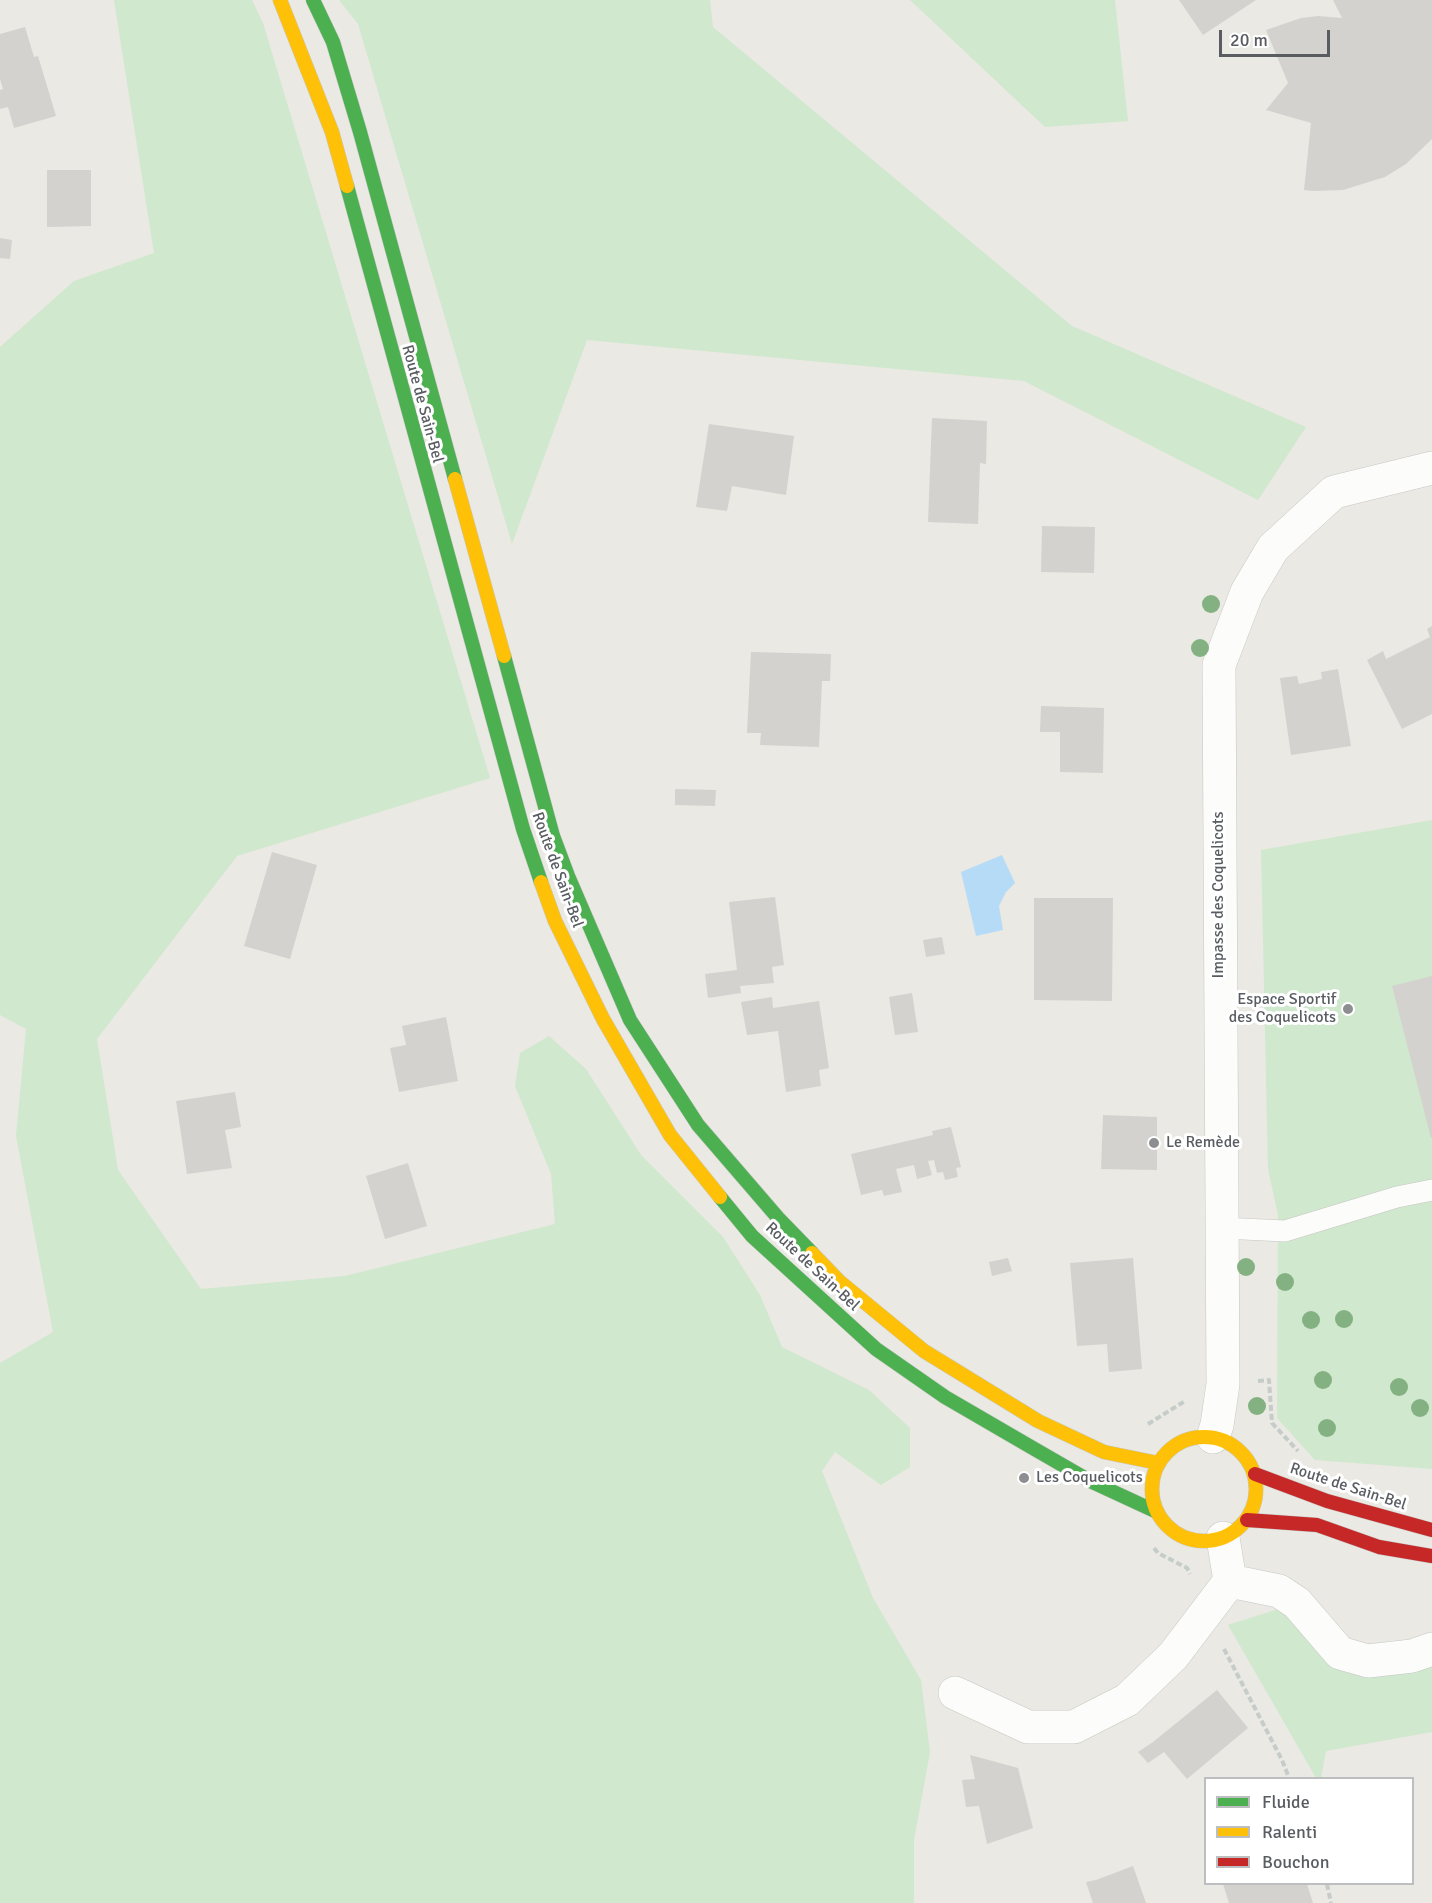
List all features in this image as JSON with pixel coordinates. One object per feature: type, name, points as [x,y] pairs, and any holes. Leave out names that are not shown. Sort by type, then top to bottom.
[{"type":"main road","name":"Route de Sain-Bel","points":[[280,0],[332,132],[523,828],[555,921],[603,1019],[670,1135],[752,1236],[876,1349],[945,1397],[1031,1447],[1090,1481],[1157,1512]]},
{"type":"main road","name":"Route de Sain-Bel","points":[[313,0],[333,42],[360,132],[553,836],[630,1020],[698,1125],[779,1219],[840,1282],[924,1351],[1038,1421],[1104,1452],[1158,1463]]},
{"type":"main road","points":[[1235,1529],[1256,1498],[1254,1474],[1248,1460],[1239,1449],[1227,1441],[1213,1437],[1200,1437],[1182,1442],[1166,1453],[1158,1463],[1153,1479],[1152,1496],[1157,1512],[1170,1529],[1188,1539],[1208,1541],[1235,1529],[1317,1525],[1378,1547],[1432,1556]]},
{"type":"main road","name":"Route de Sain-Bel","points":[[1254,1474],[1327,1501],[1432,1530]]},
{"type":"street","name":"Impasse des Coquelicots","points":[[1213,1437],[1223,1384],[1219,665],[1247,592],[1273,548],[1334,492],[1432,468]]},
{"type":"street","points":[[955,1693],[1028,1727],[1074,1727],[1127,1700],[1173,1656],[1230,1581],[1235,1529]]},
{"type":"street","points":[[1230,1581],[1279,1591],[1297,1603],[1340,1653],[1368,1661],[1412,1656],[1432,1649]]},
{"type":"lane","points":[[1222,1228],[1285,1231],[1397,1197],[1432,1190]]},
{"type":"path","points":[[1251,1381],[1269,1380],[1272,1423],[1299,1453]]},
{"type":"path","points":[[1145,1425],[1186,1401]]},
{"type":"path","points":[[1205,1614],[1282,1760],[1288,1777]]},
{"type":"path","points":[[1327,1885],[1331,1903]]},
{"type":"green space","points":[[114,0],[252,0],[263,23],[490,778],[237,856],[97,1039],[118,1170],[201,1289],[345,1276],[555,1224],[551,1174],[515,1086],[520,1053],[549,1036],[586,1069],[641,1155],[723,1237],[760,1295],[782,1347],[869,1390],[910,1428],[910,1467],[881,1485],[835,1452],[822,1471],[873,1598],[921,1680],[930,1752],[914,1840],[914,1903],[0,1903],[0,1363],[53,1332],[16,1136],[26,1029],[0,1015],[0,347],[74,281],[154,253]]},
{"type":"green space","points":[[339,0],[710,0],[713,27],[1072,326],[1306,427],[1258,500],[1024,381],[587,340],[512,544],[358,24]]},
{"type":"green space","points":[[910,0],[1115,0],[1128,121],[1045,127]]},
{"type":"green space","name":"Espace Sportif des Coquelicots","points":[[1432,820],[1432,1469],[1315,1460],[1277,1418],[1278,1215],[1268,1169],[1261,850]]},
{"type":"green space","points":[[1297,1603],[1340,1653],[1432,1649],[1432,1732],[1326,1751],[1321,1777],[1315,1777],[1228,1625]]},
{"type":"water","points":[[1002,855],[1015,883],[1006,892],[999,906],[1003,930],[976,936],[961,872]]},
{"type":"building","points":[[1179,0],[1256,0],[1203,35]]},
{"type":"building","points":[[1333,0],[1432,0],[1432,139],[1406,164],[1385,177],[1343,190],[1304,190],[1311,123],[1266,110],[1288,83],[1266,30],[1301,18],[1318,16],[1342,18]]},
{"type":"building","points":[[25,27],[34,57],[38,56],[56,116],[14,128],[8,107],[0,109],[0,90],[3,89],[0,79],[0,34]]},
{"type":"building","points":[[47,170],[91,170],[91,226],[47,227]]},
{"type":"building","points":[[0,238],[12,240],[10,259],[0,258]]},
{"type":"building","points":[[932,418],[987,421],[986,464],[980,463],[978,524],[928,522]]},
{"type":"building","points":[[709,424],[794,436],[786,495],[732,486],[727,511],[696,507]]},
{"type":"building","points":[[1042,526],[1095,527],[1094,573],[1041,572]]},
{"type":"building","points":[[1432,626],[1432,714],[1402,729],[1367,660],[1383,651],[1386,659],[1430,637],[1427,629]]},
{"type":"building","points":[[751,652],[831,654],[830,681],[822,681],[819,747],[760,745],[761,733],[747,733]]},
{"type":"building","points":[[1338,669],[1351,746],[1291,755],[1280,678],[1297,676],[1299,684],[1322,679],[1321,672]]},
{"type":"building","points":[[1041,706],[1104,708],[1103,773],[1060,772],[1060,732],[1040,732]]},
{"type":"building","points":[[675,789],[716,790],[715,806],[675,805]]},
{"type":"building","points":[[272,852],[317,865],[290,959],[244,946]]},
{"type":"building","points":[[775,897],[784,965],[772,967],[774,983],[740,986],[741,993],[708,998],[705,974],[737,970],[729,902]]},
{"type":"building","points":[[1034,898],[1113,898],[1112,1001],[1034,1000]]},
{"type":"building","points":[[942,937],[945,954],[926,957],[923,940]]},
{"type":"building","points":[[1432,976],[1432,1138],[1431,1138],[1392,986]]},
{"type":"building","points":[[912,993],[918,1032],[895,1035],[889,997]]},
{"type":"building","points":[[772,997],[773,1008],[819,1001],[829,1068],[819,1070],[821,1086],[786,1092],[778,1031],[747,1035],[741,1002]]},
{"type":"building","points":[[446,1017],[458,1081],[399,1092],[390,1048],[406,1045],[402,1026]]},
{"type":"building","points":[[235,1092],[241,1127],[225,1130],[232,1168],[187,1174],[176,1101]]},
{"type":"building","points":[[1103,1115],[1157,1117],[1157,1170],[1101,1169]]},
{"type":"building","points":[[951,1127],[961,1167],[956,1168],[958,1177],[945,1180],[943,1172],[937,1173],[934,1160],[928,1161],[932,1175],[917,1179],[914,1165],[896,1169],[902,1192],[884,1196],[882,1190],[861,1195],[851,1154],[933,1135],[932,1131]]},
{"type":"building","points":[[408,1163],[427,1226],[385,1239],[366,1176]]},
{"type":"building","points":[[1008,1258],[1012,1271],[992,1276],[989,1262]]},
{"type":"building","points":[[1133,1258],[1142,1369],[1109,1372],[1107,1344],[1077,1346],[1070,1263]]},
{"type":"building","points":[[1217,1690],[1248,1728],[1187,1779],[1164,1752],[1148,1763],[1138,1752]]},
{"type":"building","points":[[970,1755],[1018,1768],[1033,1828],[987,1844],[979,1806],[966,1807],[962,1780],[975,1779]]},
{"type":"building","points":[[1133,1866],[1146,1903],[1093,1903],[1086,1882]]},
{"type":"building","points":[[1223,1885],[1307,1885],[1313,1903],[1229,1903]]},
{"type":"traffic: fast","points":[[313,0],[333,42],[360,132],[455,479]]},
{"type":"traffic: fast","points":[[347,186],[523,829],[541,882]]},
{"type":"traffic: fast","points":[[504,656],[553,836],[630,1020],[698,1125],[779,1219],[812,1253]]},
{"type":"traffic: fast","points":[[720,1197],[752,1236],[876,1349],[945,1397],[1031,1447],[1090,1481],[1157,1512]]},
{"type":"traffic: slow","points":[[280,0],[332,132],[347,186]]},
{"type":"traffic: slow","points":[[455,479],[504,656]]},
{"type":"traffic: slow","points":[[541,882],[555,921],[603,1019],[670,1135],[720,1197]]},
{"type":"traffic: slow","points":[[812,1253],[840,1282],[924,1351],[1038,1421],[1104,1452],[1158,1463]]},
{"type":"traffic: slow","points":[[1204,1437],[1224,1441],[1241,1452],[1252,1469],[1256,1489],[1252,1509],[1241,1526],[1224,1537],[1204,1541],[1184,1537],[1167,1526],[1156,1509],[1152,1489],[1156,1469],[1167,1452],[1184,1441],[1204,1437]]},
{"type":"traffic: jam","points":[[1255,1474],[1327,1501],[1432,1530]]},
{"type":"traffic: jam","points":[[1247,1520],[1317,1525],[1379,1547],[1432,1556]]},
{"type":"place","name":"Espace Sportif des Coquelicots","points":[[1348,1009]]},
{"type":"place","name":"Le Remède","points":[[1154,1143]]},
{"type":"place","name":"Les Coquelicots","points":[[1024,1478]]}]
